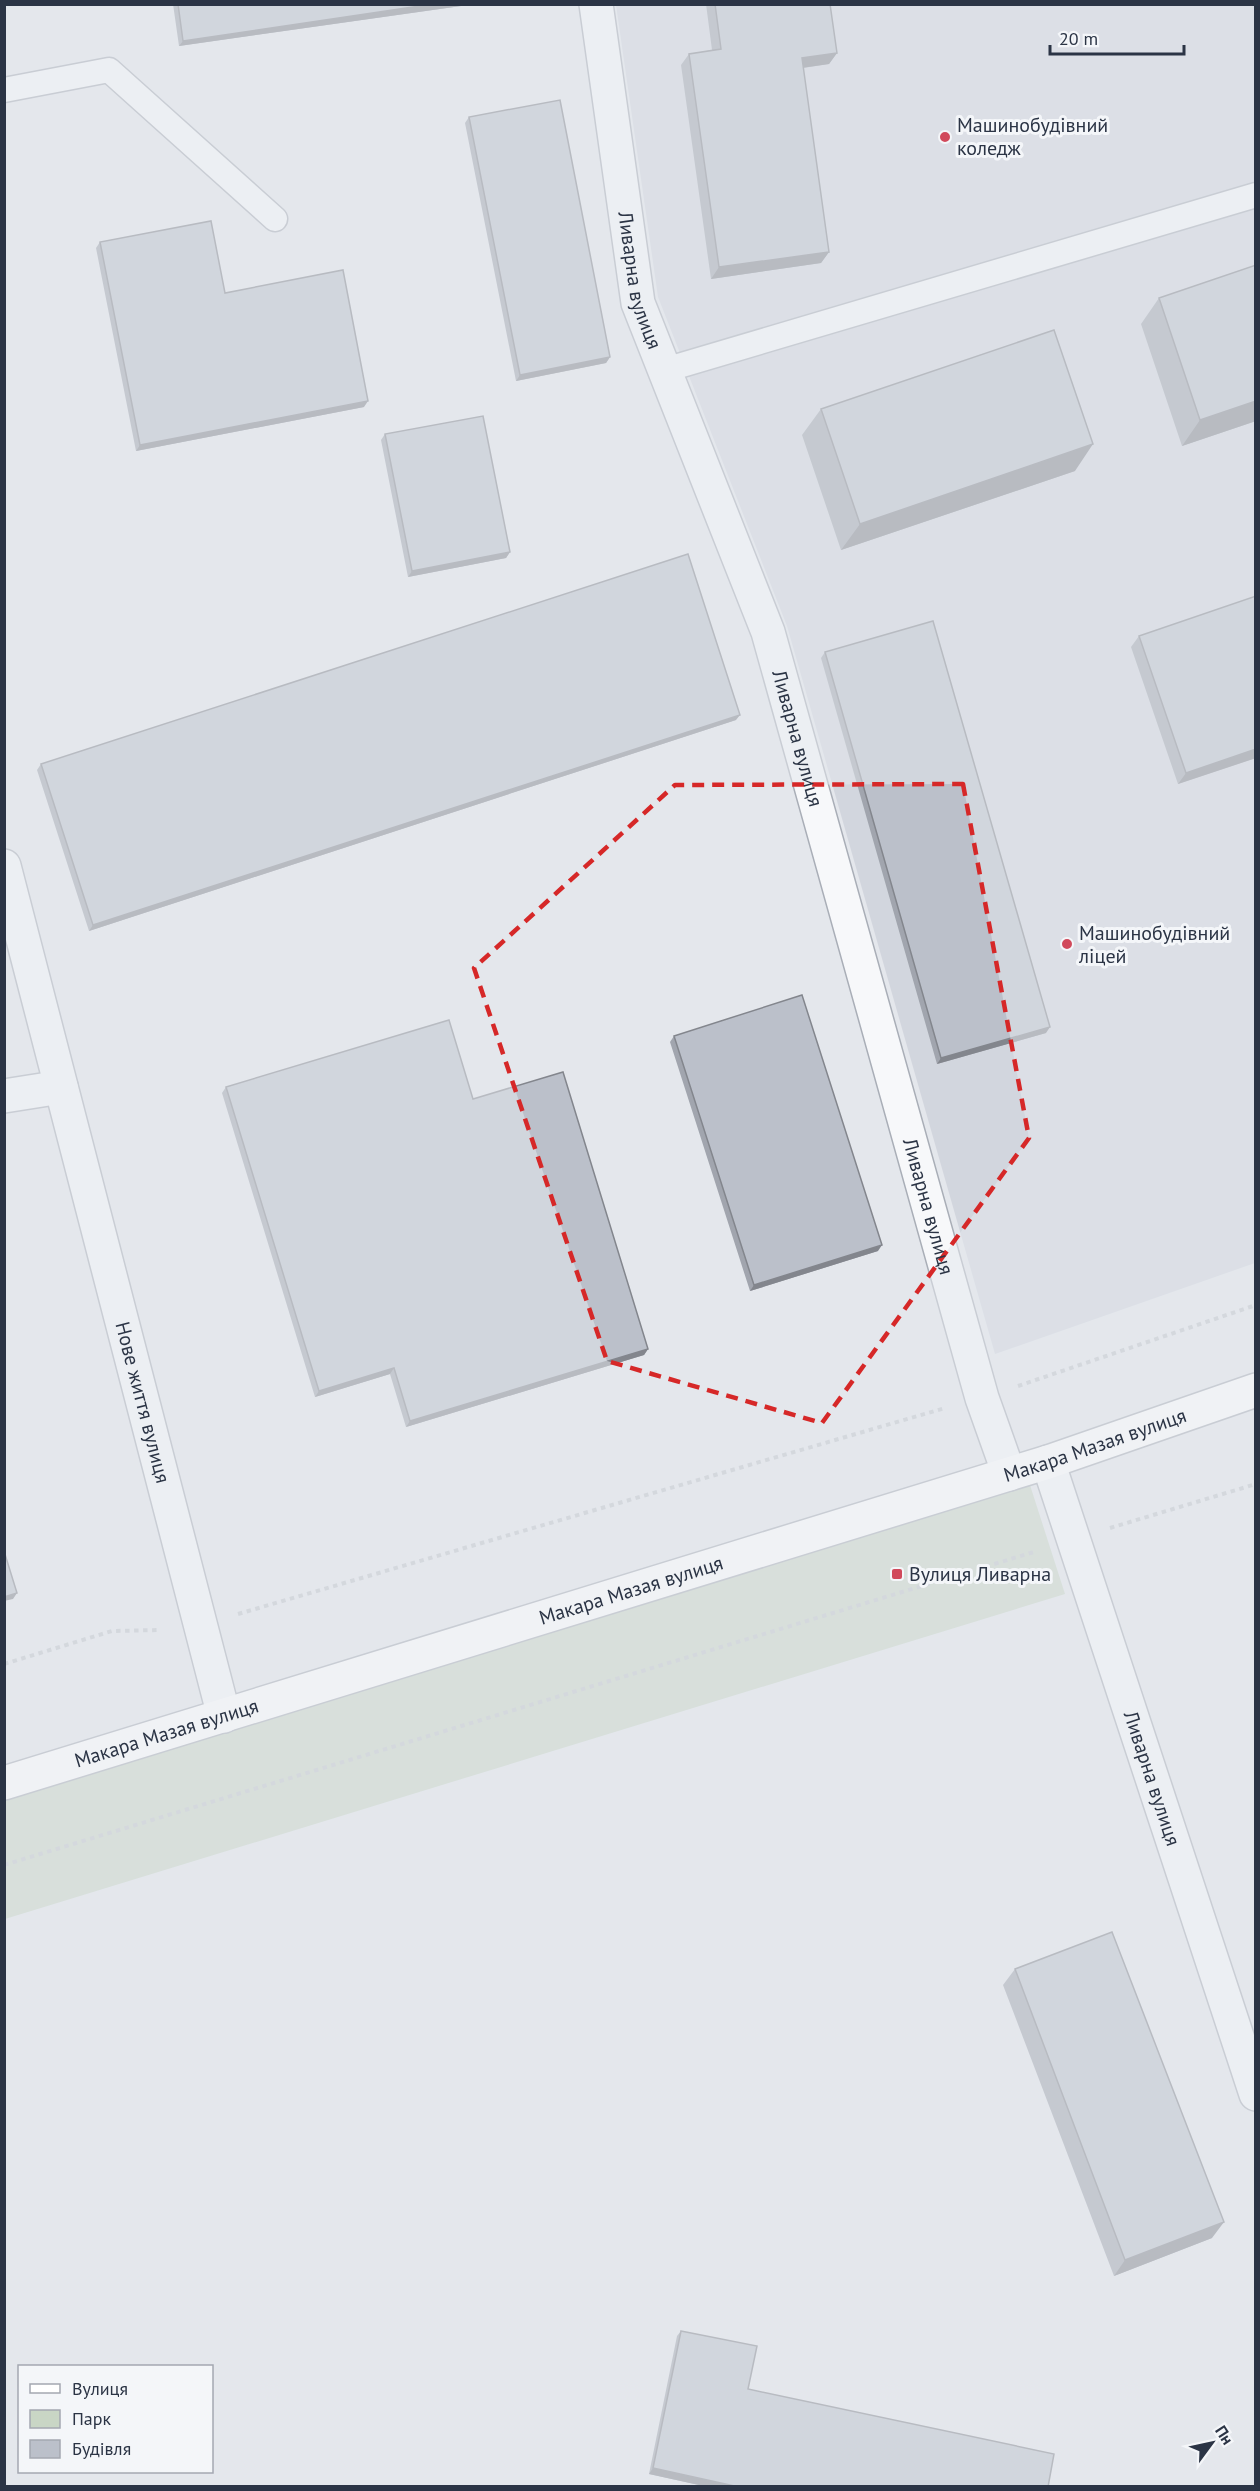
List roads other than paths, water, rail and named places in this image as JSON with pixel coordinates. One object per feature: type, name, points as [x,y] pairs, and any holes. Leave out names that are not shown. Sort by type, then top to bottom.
[{"type":"main road","name":"Макара Мазая вулиця","points":[[4,1783],[1048,1462],[1256,1390]]},
{"type":"street","name":"Ливарна вулиця","points":[[596,4],[638,303],[768,632],[982,1398],[1009,1474]]},
{"type":"street","name":"Нове життя вулиця","points":[[4,866],[224,1716]]},
{"type":"street","points":[[4,1096],[62,1087]]},
{"type":"street","name":"Ливарна вулиця","points":[[1048,1462],[1256,2094]]},
{"type":"lane","points":[[4,90],[109,69],[275,219]]},
{"type":"lane","points":[[665,370],[1256,195]]},
{"type":"place","name":"Машинобудівний коледж","points":[[945,137]]},
{"type":"place","name":"Машинобудівний ліцей","points":[[1067,944]]},
{"type":"place","name":"Вулиця Ливарна","points":[[897,1574]]}]
